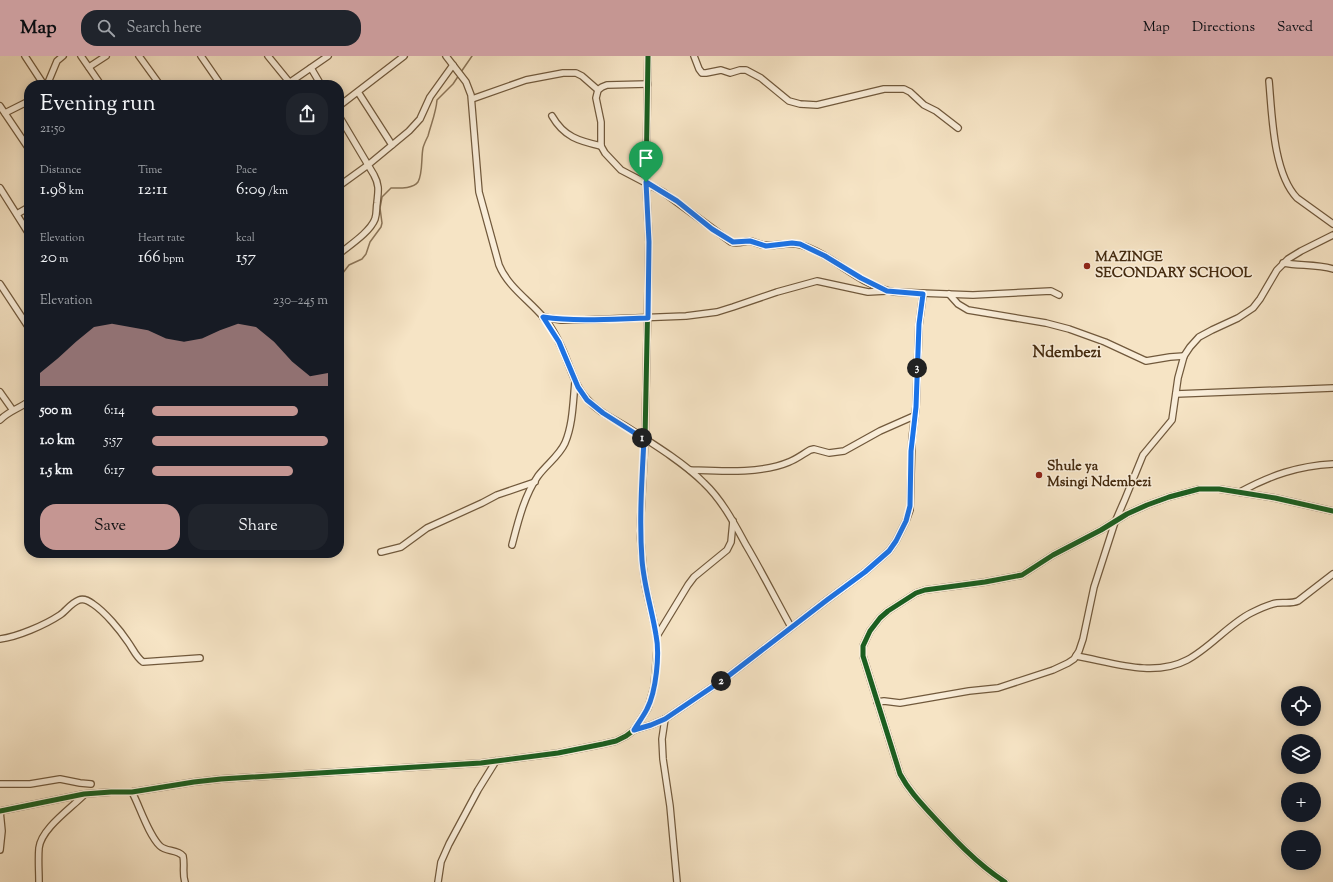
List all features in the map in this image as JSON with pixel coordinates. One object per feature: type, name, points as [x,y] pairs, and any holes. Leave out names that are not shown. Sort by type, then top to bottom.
[{"type":"street","points":[[25,56],[42,80]]},
{"type":"street","points":[[48,80],[57,61],[63,56]]},
{"type":"street","points":[[81,56],[98,80]]},
{"type":"street","points":[[89,67],[106,56]]},
{"type":"street","points":[[139,56],[156,80]]},
{"type":"street","points":[[201,56],[218,80]]},
{"type":"street","points":[[268,56],[285,80]]},
{"type":"street","points":[[294,80],[328,56]]},
{"type":"street","points":[[344,102],[404,56]]},
{"type":"street","points":[[446,56],[468,84],[472,99],[479,192],[499,265],[506,278],[526,301],[543,317],[559,342],[582,392],[593,405],[690,470],[719,499],[733,521],[791,627]]},
{"type":"street","points":[[634,730],[648,708],[654,687],[658,657],[657,636],[645,584],[640,531],[648,318],[649,242],[646,182],[648,56]]},
{"type":"street","points":[[694,56],[702,73],[706,74],[721,70],[730,73],[746,70],[761,78],[788,101],[800,104],[817,105],[884,90],[904,88],[924,105],[958,128]]},
{"type":"street","points":[[344,182],[368,165],[409,131],[420,119],[430,98],[453,65]]},
{"type":"street","points":[[310,68],[318,80]]},
{"type":"street","points":[[472,99],[526,80],[563,73],[576,73],[582,76],[598,90]]},
{"type":"street","points":[[1269,81],[1275,140],[1285,182],[1297,198],[1333,224]]},
{"type":"street","points":[[648,84],[607,85],[598,90],[596,98],[601,122],[601,146],[616,166],[631,176],[646,182],[677,201],[731,242],[737,243],[750,241],[766,246],[792,243],[800,244],[825,256],[861,278],[887,291]]},
{"type":"street","points":[[358,92],[392,146]]},
{"type":"street","points":[[5,113],[24,104]]},
{"type":"street","points":[[0,106],[24,142]]},
{"type":"street","points":[[552,116],[559,127],[567,134],[580,141],[601,146]]},
{"type":"street","points":[[344,124],[378,185],[375,218],[370,227],[344,250]]},
{"type":"street","points":[[0,188],[24,226]]},
{"type":"street","points":[[17,214],[24,210]]},
{"type":"street","points":[[877,702],[884,701],[900,703],[963,692],[998,688],[1053,670],[1068,663],[1076,656],[1083,639],[1094,587],[1115,522],[1143,455],[1171,422],[1178,378],[1184,356],[1199,337],[1238,318],[1253,308],[1260,300],[1277,270],[1284,263],[1300,251],[1333,235]]},
{"type":"street","points":[[1284,263],[1333,269]]},
{"type":"street","points":[[543,317],[562,320],[673,318],[717,312],[788,288],[817,281],[868,292],[887,291],[923,294],[973,295],[1051,291],[1059,295]]},
{"type":"street","points":[[0,284],[24,320]]},
{"type":"street","points":[[0,850],[2,831],[0,811],[84,794],[132,792],[194,782],[228,779],[346,770],[407,768],[496,760],[558,752],[616,741],[634,730],[665,719],[727,677],[865,572],[889,551],[896,541],[910,510],[911,451],[919,324],[923,294]]},
{"type":"street","points":[[949,294],[958,304],[968,310],[1039,321],[1069,329],[1104,342],[1144,360],[1184,356]]},
{"type":"street","points":[[512,545],[522,510],[535,482],[545,468],[561,451],[569,433],[576,381]]},
{"type":"street","points":[[1176,394],[1333,388]]},
{"type":"street","points":[[0,392],[12,410]]},
{"type":"street","points":[[0,420],[12,410],[24,405]]},
{"type":"street","points":[[690,470],[729,471],[773,467],[790,462],[814,449],[829,453],[844,451],[880,431],[914,416]]},
{"type":"street","points":[[1240,492],[1257,482],[1289,470],[1308,466],[1333,464]]},
{"type":"street","points":[[381,552],[401,547],[427,528],[497,495],[535,482]]},
{"type":"street","points":[[1005,882],[979,862],[963,847],[940,824],[905,783],[896,763],[862,651],[870,632],[880,618],[907,598],[925,590],[985,582],[1022,575],[1053,555],[1101,530],[1127,514],[1148,505],[1190,491],[1204,488],[1240,492],[1308,504],[1333,511]]},
{"type":"street","points":[[657,636],[694,577],[727,550],[731,542],[733,521]]},
{"type":"street","points":[[1076,656],[1123,665],[1146,668],[1165,668],[1187,660],[1250,613],[1275,603],[1293,603],[1298,601],[1333,574]]},
{"type":"street","points":[[0,638],[33,629],[52,620],[74,603],[86,600],[94,604],[103,613],[127,641],[139,659],[143,662],[200,658]]},
{"type":"street","points":[[665,719],[662,738],[677,882]]},
{"type":"street","points":[[438,882],[441,862],[449,844],[496,760]]},
{"type":"street","points":[[0,784],[34,784],[60,779],[91,784]]},
{"type":"street","points":[[132,792],[145,821],[159,844],[164,848],[178,852],[183,856],[183,873],[185,882]]},
{"type":"street","points":[[39,882],[39,848],[43,836],[49,828],[84,794]]},
{"type":"waterway","points":[[461,72],[472,56]]},
{"type":"waterway","points":[[344,272],[349,265],[362,259],[366,254],[370,242],[381,227],[382,223],[380,208],[382,197],[391,188],[409,187],[418,182],[421,174],[423,148],[436,109],[437,100],[453,84],[459,75]]},
{"type":"cycle path","points":[[0,811],[84,794],[132,792],[221,779],[481,763],[558,753],[603,744],[616,741],[634,730],[648,708],[654,687],[657,651],[657,636],[645,584],[640,531],[645,439],[649,242],[646,182],[648,56]]},
{"type":"cycle path","points":[[1005,882],[975,859],[956,841],[918,799],[900,774],[863,656],[863,646],[870,631],[880,618],[916,593],[925,590],[985,582],[1022,575],[1053,555],[1101,530],[1127,514],[1169,497],[1199,489],[1219,489],[1275,498],[1333,511]]},
{"type":"place","name":"MAZINGE SECONDARY SCHOOL","points":[[1087,266]]},
{"type":"place","name":"Shule ya Msingi Ndembezi","points":[[1039,475]]},
{"type":"district","name":"Ndembezi","points":[[1067,353]]},
{"type":"route","points":[[646,182],[677,201],[712,229],[735,243],[750,241],[766,246],[792,243],[800,244],[825,256],[861,278],[887,291],[923,294],[919,324],[916,407],[911,451],[910,506],[909,515],[896,541],[889,551],[865,572],[727,677],[665,719],[634,730],[648,708],[654,687],[658,657],[657,636],[642,567],[640,531],[644,439],[603,413],[587,400],[578,387],[554,332],[543,317],[562,320],[648,318],[649,242],[646,182]]}]
